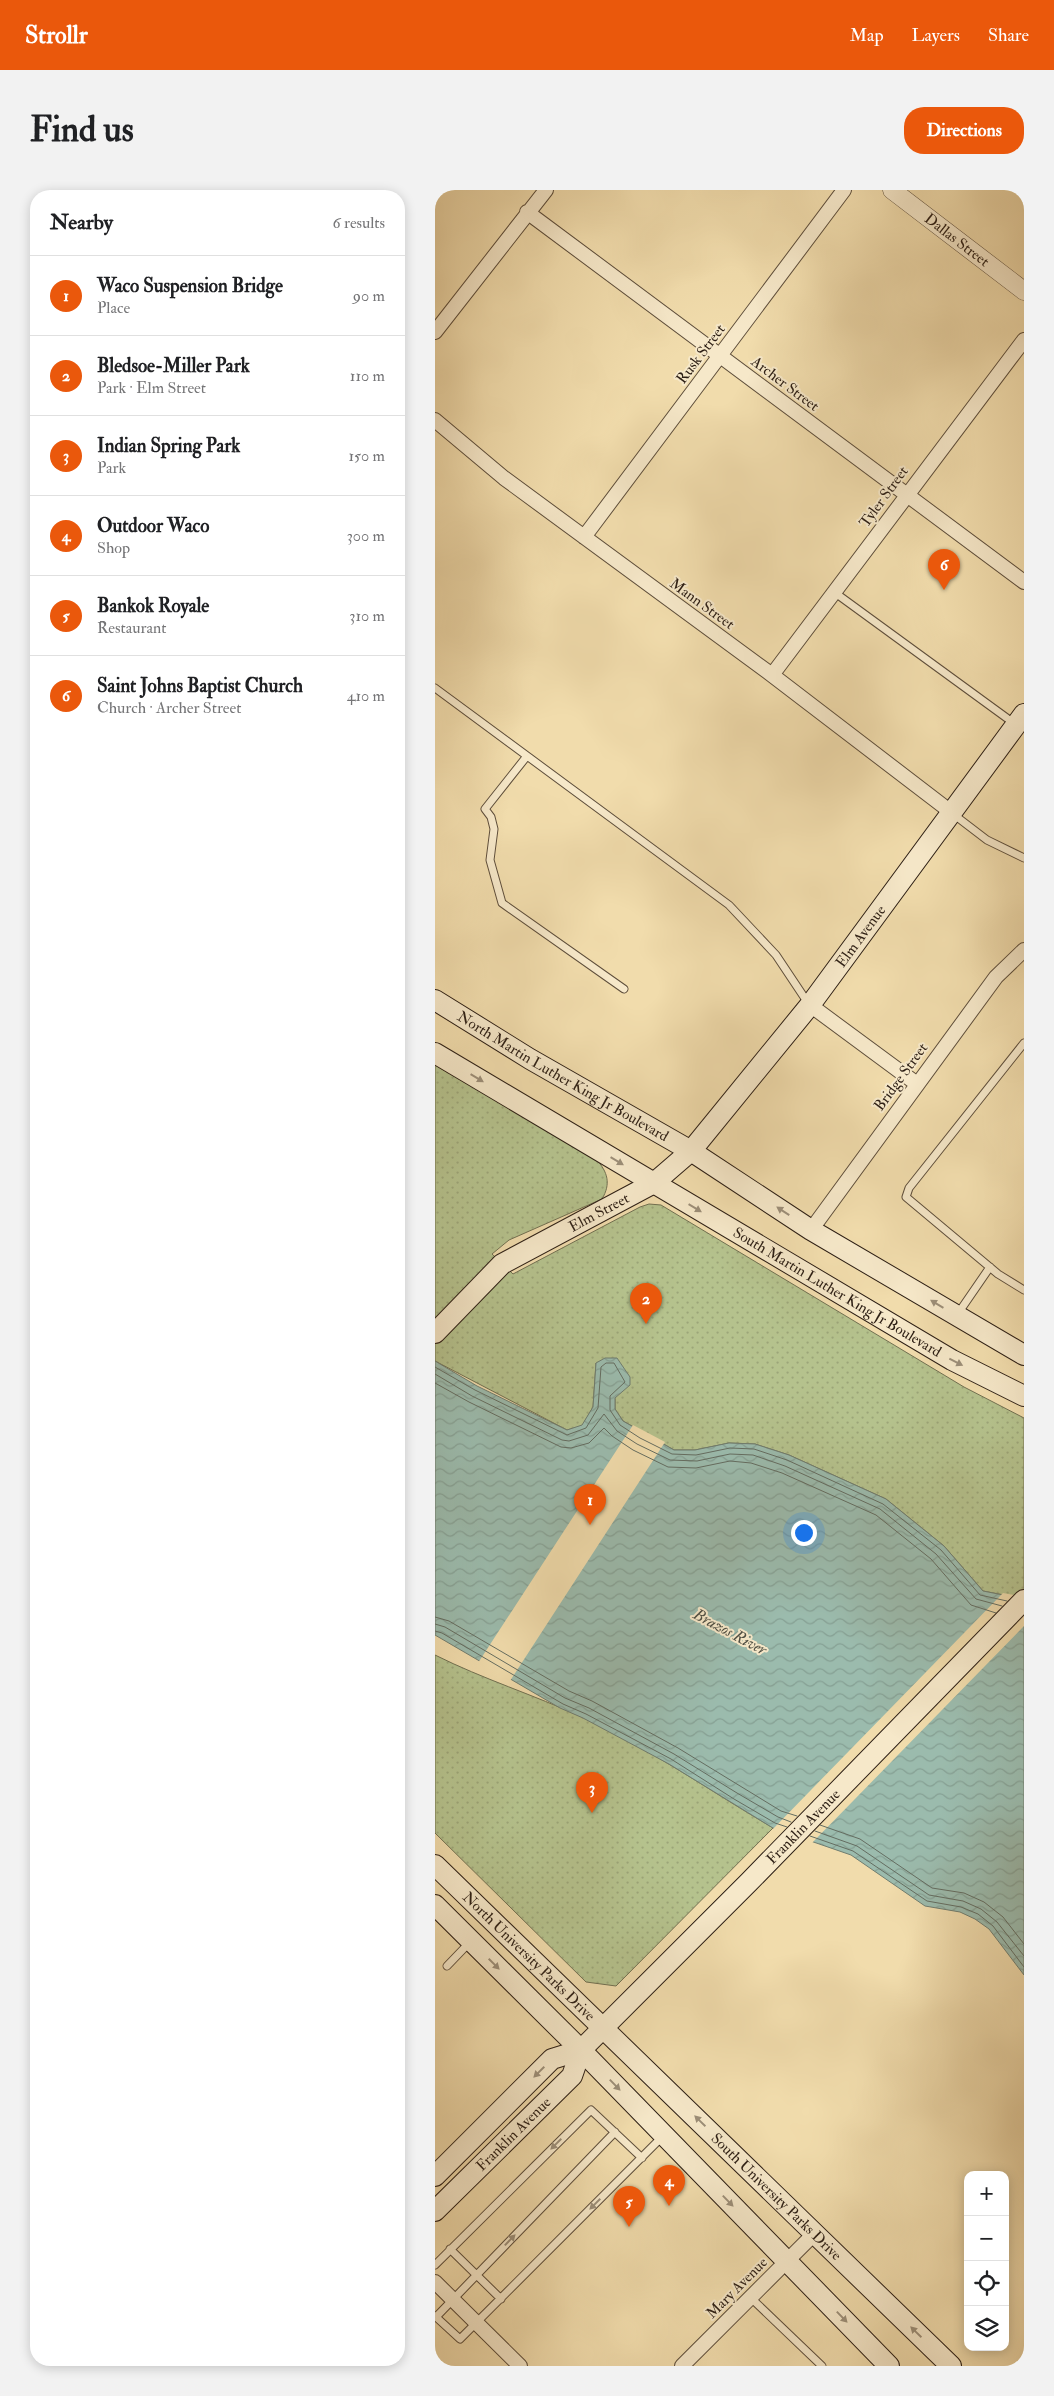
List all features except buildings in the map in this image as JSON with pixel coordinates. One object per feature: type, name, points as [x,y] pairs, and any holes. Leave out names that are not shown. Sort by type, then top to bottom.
[{"type":"main road","name":"Elm Avenue","points":[[691,1151],[810,1005],[1020,720]]},
{"type":"main road","name":"North Martin Luther King Jr Boulevard","points":[[435,1000],[530,1059],[691,1151]]},
{"type":"main road","points":[[435,1053],[654,1183]]},
{"type":"main road","name":"Elm Street","points":[[435,1333],[502,1264],[654,1183],[691,1151]]},
{"type":"main road","points":[[691,1151],[811,1230],[1024,1355]]},
{"type":"main road","name":"South Martin Luther King Jr Boulevard","points":[[654,1183],[952,1360],[1024,1396]]},
{"type":"main road","name":"Franklin Avenue","points":[[435,2211],[572,2076],[581,2050],[603,2027],[749,1882],[1024,1600]]},
{"type":"main road","name":"North University Parks Drive","points":[[435,1865],[603,2027]]},
{"type":"main road","name":"North University Parks Drive","points":[[435,1905],[581,2050]]},
{"type":"main road","name":"South University Parks Drive","points":[[603,2027],[951,2366]]},
{"type":"main road","points":[[581,2050],[889,2366]]},
{"type":"main road","name":"Franklin Avenue","points":[[435,2176],[552,2059],[581,2050]]},
{"type":"street","points":[[435,332],[546,190]]},
{"type":"street","name":"Rusk Street","points":[[584,537],[845,190]]},
{"type":"street","name":"Dallas Street","points":[[892,190],[1024,291]]},
{"type":"street","name":"Archer Street","points":[[527,212],[1024,582]]},
{"type":"street","name":"Tyler Street","points":[[772,675],[906,494],[1024,340]]},
{"type":"street","name":"Mann Street","points":[[435,420],[504,478],[772,675],[951,812]]},
{"type":"street","name":"Bridge Street","points":[[811,1230],[1000,971],[1024,950]]},
{"type":"street","points":[[810,1005],[917,1084]]},
{"type":"street","name":"Mary Avenue","points":[[682,2366],[815,2233]]},
{"type":"street","points":[[435,2282],[520,2366]]},
{"type":"lane","points":[[834,592],[1020,720]]},
{"type":"lane","points":[[435,688],[729,905],[777,955],[810,1005]]},
{"type":"lane","points":[[527,756],[485,809],[491,817],[494,829],[490,860],[502,903],[624,989]]},
{"type":"lane","points":[[951,812],[987,840],[1024,858]]},
{"type":"lane","points":[[1024,1043],[909,1188],[906,1197],[990,1267],[1024,1290]]},
{"type":"lane","points":[[956,1315],[990,1267]]},
{"type":"lane","points":[[447,1966],[471,1941]]},
{"type":"lane","points":[[435,2265],[591,2110],[642,2158]]},
{"type":"lane","points":[[615,2132],[435,2317],[460,2339],[664,2135]]},
{"type":"lane","points":[[450,2249],[501,2299]]},
{"type":"lane","points":[[751,2298],[823,2366]]},
{"type":"green space","points":[[435,1065],[596,1159],[606,1173],[607,1188],[602,1199],[509,1240],[492,1254],[513,1274],[640,1207],[649,1204],[661,1205],[964,1387],[1024,1418],[1024,1605],[1019,1598],[983,1591],[944,1546],[886,1499],[789,1455],[755,1444],[729,1443],[695,1450],[674,1450],[623,1421],[615,1409],[615,1399],[596,1363],[593,1407],[582,1426],[567,1430],[435,1361]]},
{"type":"green space","points":[[435,1655],[607,1729],[773,1828],[616,1986],[586,1982],[435,1833]]},
{"type":"water","name":"Brazos River","points":[[605,1358],[617,1358],[630,1377],[630,1385],[615,1398],[615,1409],[623,1421],[674,1450],[695,1450],[729,1443],[755,1444],[789,1455],[886,1499],[944,1546],[983,1591],[1019,1598],[1024,1605],[1024,1975],[989,1929],[975,1919],[960,1912],[925,1906],[851,1855],[773,1828],[669,1764],[583,1718],[560,1708],[435,1635],[435,1361],[477,1386],[567,1430],[582,1425],[593,1407],[596,1363]]},
{"type":"pier","points":[[633,1425],[665,1442],[510,1681],[478,1663]]},
{"type":"pier","points":[[1003,1593],[1020,1596],[1024,1601],[1024,1626],[811,1844],[772,1830]]},
{"type":"place","name":"Saint Johns Baptist Church","points":[[944,590]]},
{"type":"place","name":"Bledsoe-Miller Park","points":[[646,1324]]},
{"type":"place","name":"Waco Suspension Bridge","points":[[590,1525]]},
{"type":"place","name":"Indian Spring Park","points":[[592,1813]]},
{"type":"place","name":"Outdoor Waco","points":[[669,2206]]},
{"type":"place","name":"Bankok Royale","points":[[629,2227]]}]
